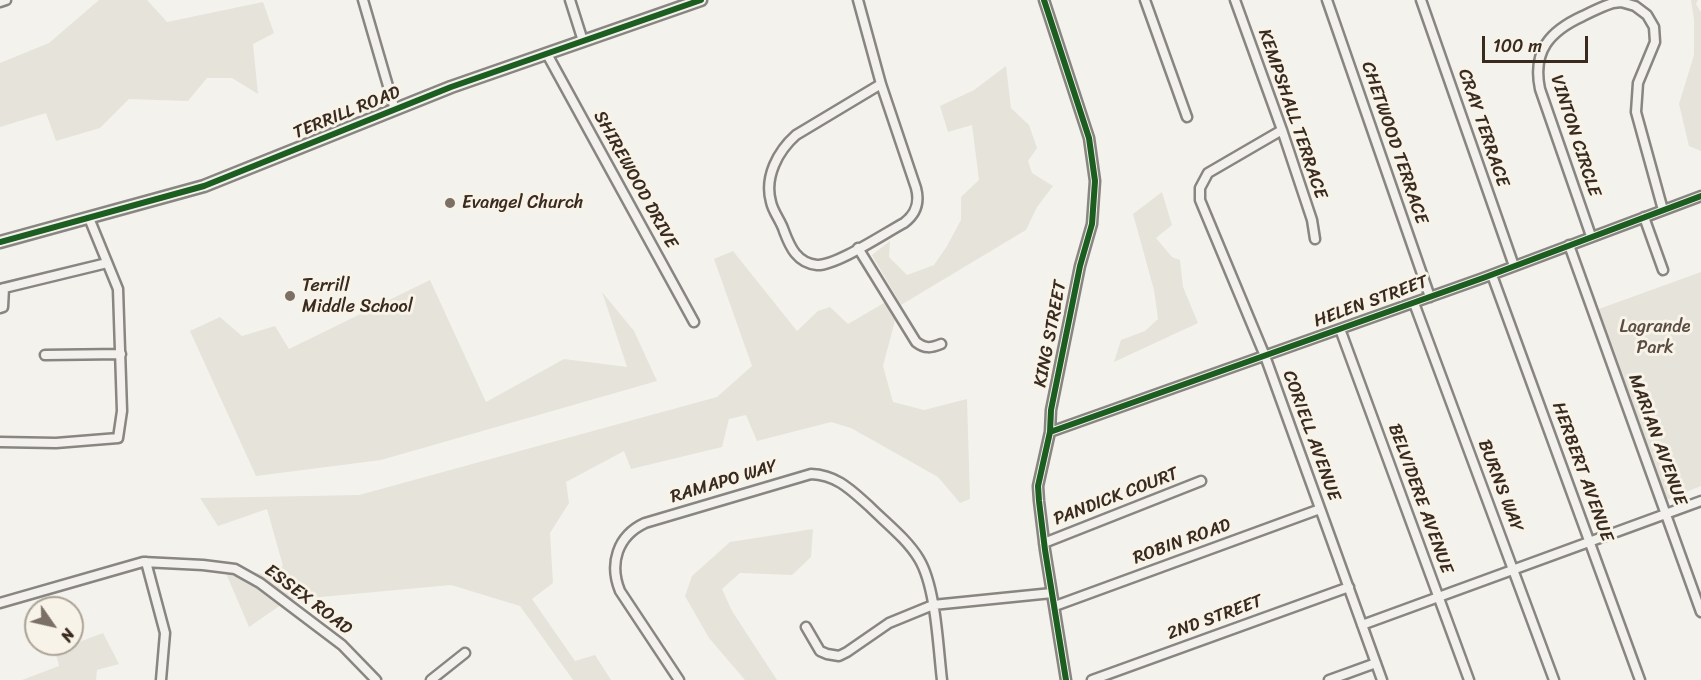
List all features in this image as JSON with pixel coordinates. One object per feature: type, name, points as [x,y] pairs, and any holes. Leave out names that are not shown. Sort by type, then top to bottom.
[{"type":"street","points":[[0,2],[6,0]]},
{"type":"street","points":[[363,0],[395,110]]},
{"type":"street","points":[[570,0],[583,41]]},
{"type":"street","name":"TERRILL ROAD","points":[[0,242],[204,186],[451,87],[701,0]]},
{"type":"street","points":[[858,0],[881,84],[916,188],[917,205],[908,220],[831,263],[824,265],[810,263],[797,256],[788,244],[771,202],[771,180],[777,158],[796,135],[881,84]]},
{"type":"street","name":"KING STREET","points":[[1044,0],[1089,138],[1095,181],[1092,224],[1080,266],[1038,486],[1044,543],[1066,680]]},
{"type":"street","points":[[1145,0],[1187,117]]},
{"type":"street","name":"KEMPSHALL TERRACE","points":[[1235,0],[1282,130],[1312,220],[1316,239]]},
{"type":"street","name":"CHETWOOD TERRACE","points":[[1327,0],[1430,297]]},
{"type":"street","name":"CRAY TERRACE","points":[[1420,0],[1514,266]]},
{"type":"street","name":"VINTON CIRCLE","points":[[1591,236],[1540,89],[1538,69],[1544,46],[1560,27],[1613,3],[1628,3],[1641,9],[1654,27],[1655,42],[1638,83],[1636,112],[1663,210]]},
{"type":"street","name":"SHIREWOOD DRIVE","points":[[547,54],[694,322]]},
{"type":"street","name":"CORIELL AVENUE","points":[[1282,130],[1208,173],[1200,188],[1202,206],[1265,356],[1382,680]]},
{"type":"street","name":"HELEN STREET","points":[[1050,432],[1492,275],[1701,196]]},
{"type":"street","points":[[1644,217],[1663,270]]},
{"type":"street","points":[[0,442],[56,443],[118,438],[122,411],[118,289],[89,218]]},
{"type":"street","name":"MARIAN AVENUE","points":[[1569,245],[1666,514],[1698,592],[1701,612]]},
{"type":"street","points":[[858,248],[916,342],[926,348],[941,344]]},
{"type":"street","points":[[0,308],[3,307],[2,288],[107,263]]},
{"type":"street","name":"HERBERT AVENUE","points":[[1492,275],[1641,680]]},
{"type":"street","name":"BURNS WAY","points":[[1414,303],[1554,680]]},
{"type":"street","name":"BELVIDERE AVENUE","points":[[1340,329],[1469,680]]},
{"type":"street","points":[[45,355],[121,354]]},
{"type":"street","name":"RAMAPO WAY","points":[[679,680],[620,591],[615,577],[615,562],[622,542],[632,531],[645,523],[811,474],[827,475],[841,481],[899,534],[919,559],[930,583],[942,680]]},
{"type":"street","name":"PANDICK COURT","points":[[1044,543],[1201,481]]},
{"type":"street","points":[[1362,625],[1701,501]]},
{"type":"street","name":"ROBIN ROAD","points":[[1054,606],[1320,509]]},
{"type":"street","points":[[146,562],[165,633],[161,680]]},
{"type":"street","name":"ESSEX ROAD","points":[[0,603],[146,562],[235,569],[261,583],[342,645],[376,680]]},
{"type":"street","name":"2ND STREET","points":[[1092,680],[1348,587]]},
{"type":"street","points":[[806,627],[820,651],[838,656],[889,623],[933,605],[1052,593]]},
{"type":"street","points":[[431,680],[465,653]]},
{"type":"street","points":[[1329,680],[1376,663]]},
{"type":"green space","points":[[99,0],[147,0],[167,22],[263,2],[274,33],[253,44],[258,94],[232,78],[207,78],[188,101],[129,99],[100,128],[56,141],[46,113],[0,127],[0,63],[49,43]]},
{"type":"green space","points":[[1691,0],[1698,0],[1696,4],[1701,12],[1701,151],[1689,146],[1679,104],[1694,55],[1694,20]]},
{"type":"green space","points":[[1006,66],[1011,108],[1029,125],[1037,148],[1028,161],[1032,173],[1053,186],[1037,207],[1026,230],[901,305],[872,255],[890,241],[889,257],[907,275],[934,265],[961,220],[961,197],[979,180],[972,125],[948,132],[940,106],[974,90]]},
{"type":"green space","points":[[1162,192],[1172,225],[1156,238],[1172,257],[1180,260],[1183,287],[1198,323],[1114,362],[1121,340],[1145,331],[1158,319],[1154,290],[1133,214]]},
{"type":"green space","points":[[733,251],[797,331],[818,311],[830,307],[848,324],[889,300],[897,313],[883,366],[893,402],[924,410],[967,399],[970,499],[960,503],[938,477],[851,428],[831,422],[757,441],[746,415],[729,419],[722,447],[631,469],[624,451],[566,482],[569,503],[550,533],[553,583],[532,599],[575,661],[595,655],[611,680],[573,680],[520,606],[451,585],[288,600],[249,627],[222,564],[261,574],[283,566],[267,509],[218,526],[200,498],[359,495],[717,397],[752,366],[714,259]]},
{"type":"green space","name":"Lagrande Park","points":[[1701,272],[1701,486],[1666,500],[1596,310]]},
{"type":"green space","points":[[430,280],[486,402],[564,359],[627,367],[602,292],[634,331],[657,381],[381,460],[256,476],[190,331],[220,317],[242,336],[275,326],[289,349]]},
{"type":"green space","points":[[813,529],[811,557],[792,575],[740,573],[722,589],[732,611],[777,680],[745,680],[709,638],[685,596],[692,576],[730,542]]},
{"type":"green space","points":[[103,633],[119,664],[97,670],[96,680],[22,680],[59,666],[56,656],[84,656],[84,640]]},
{"type":"cycle path","points":[[0,242],[204,186],[451,87],[701,0]]},
{"type":"cycle path","points":[[1044,0],[1089,138],[1095,181],[1092,224],[1080,266],[1038,486],[1045,550],[1066,680]]},
{"type":"cycle path","points":[[1050,432],[1483,278],[1701,196]]},
{"type":"place","name":"Evangel Church","points":[[450,203]]},
{"type":"place","name":"Terrill Middle School","points":[[290,296]]}]
